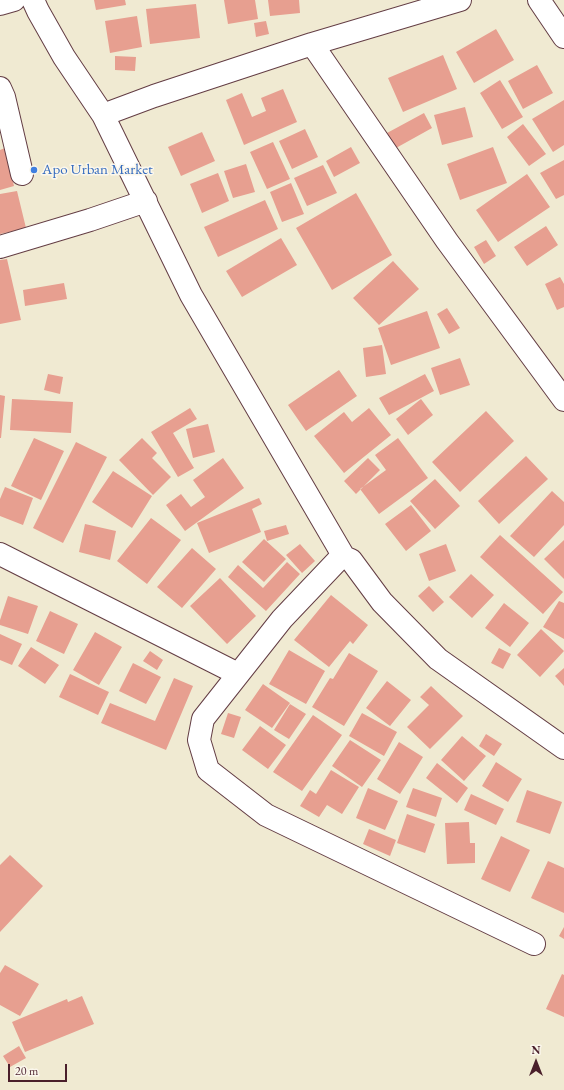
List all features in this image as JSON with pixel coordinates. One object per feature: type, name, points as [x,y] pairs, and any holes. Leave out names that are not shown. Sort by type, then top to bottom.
[{"type":"street","points":[[0,4],[14,0]]},
{"type":"street","points":[[33,0],[64,57],[103,115],[191,295],[344,557],[351,560],[382,602],[438,659],[564,748]]},
{"type":"street","points":[[103,115],[154,96],[312,44],[460,0]]},
{"type":"street","points":[[539,0],[564,37]]},
{"type":"street","points":[[312,44],[447,241],[564,400]]},
{"type":"street","points":[[0,88],[4,97],[22,174]]},
{"type":"street","points":[[0,247],[90,220],[146,201]]},
{"type":"street","points":[[0,554],[238,674]]},
{"type":"street","points":[[344,557],[339,559],[282,619],[203,719],[199,740],[208,770],[266,815],[534,944]]},
{"type":"building","points":[[94,0],[125,0],[126,5],[96,10]]},
{"type":"building","points":[[224,0],[255,0],[258,19],[228,24]]},
{"type":"building","points":[[268,0],[299,0],[300,13],[270,16]]},
{"type":"building","points":[[196,4],[200,38],[150,44],[146,9]]},
{"type":"building","points":[[137,16],[142,47],[110,53],[105,21]]},
{"type":"building","points":[[266,21],[269,34],[256,37],[254,23]]},
{"type":"building","points":[[496,29],[514,60],[474,83],[456,52]]},
{"type":"building","points":[[443,55],[457,89],[403,112],[388,78]]},
{"type":"building","points":[[115,56],[136,57],[135,71],[115,70]]},
{"type":"building","points":[[537,65],[553,93],[523,109],[508,81]]},
{"type":"building","points":[[500,80],[523,117],[502,129],[480,93]]},
{"type":"building","points":[[283,89],[297,122],[244,145],[226,100],[242,93],[252,117],[266,111],[261,98]]},
{"type":"building","points":[[564,100],[564,145],[553,152],[532,119]]},
{"type":"building","points":[[465,107],[473,137],[442,145],[434,115]]},
{"type":"building","points":[[424,113],[432,128],[396,148],[387,133]]},
{"type":"building","points":[[523,124],[546,154],[529,166],[507,137]]},
{"type":"building","points":[[305,129],[318,157],[292,169],[279,141]]},
{"type":"building","points":[[202,132],[215,161],[181,176],[168,147]]},
{"type":"building","points":[[273,142],[290,179],[267,189],[250,152]]},
{"type":"building","points":[[351,147],[360,163],[334,177],[326,161]]},
{"type":"building","points":[[493,147],[507,183],[460,200],[447,164]]},
{"type":"building","points":[[5,148],[14,186],[0,190],[0,150]]},
{"type":"building","points":[[564,160],[564,195],[556,199],[540,173]]},
{"type":"building","points":[[246,164],[255,192],[233,198],[224,171]]},
{"type":"building","points":[[323,165],[337,193],[307,206],[294,178]]},
{"type":"building","points":[[218,173],[229,201],[202,213],[190,184]]},
{"type":"building","points":[[527,174],[550,207],[498,242],[476,210]]},
{"type":"building","points":[[291,183],[304,214],[282,222],[270,192]]},
{"type":"building","points":[[17,191],[26,228],[0,234],[0,194]]},
{"type":"building","points":[[356,193],[392,255],[332,290],[296,228]]},
{"type":"building","points":[[265,200],[278,229],[218,257],[204,227]]},
{"type":"building","points":[[546,226],[558,245],[527,266],[514,247]]},
{"type":"building","points":[[281,238],[297,265],[242,297],[226,271]]},
{"type":"building","points":[[486,240],[496,256],[484,264],[474,247]]},
{"type":"building","points":[[7,259],[21,320],[0,324],[0,260]]},
{"type":"building","points":[[393,261],[419,289],[379,325],[353,298]]},
{"type":"building","points":[[560,277],[564,284],[564,307],[557,310],[545,284]]},
{"type":"building","points":[[64,283],[67,299],[25,306],[23,290]]},
{"type":"building","points":[[447,308],[460,328],[449,334],[437,314]]},
{"type":"building","points":[[427,311],[440,348],[391,365],[378,328]]},
{"type":"building","points":[[382,345],[386,374],[366,377],[363,348]]},
{"type":"building","points":[[460,358],[470,385],[440,395],[431,368]]},
{"type":"building","points":[[339,370],[357,396],[306,431],[288,405]]},
{"type":"building","points":[[48,374],[63,377],[60,394],[44,390]]},
{"type":"building","points":[[425,374],[434,391],[389,415],[379,398]]},
{"type":"building","points":[[0,395],[5,396],[1,438],[0,438]]},
{"type":"building","points":[[12,399],[73,402],[71,433],[10,430]]},
{"type":"building","points":[[421,399],[433,415],[408,435],[396,419]]},
{"type":"building","points":[[190,408],[197,419],[173,433],[194,468],[178,477],[151,432]]},
{"type":"building","points":[[369,408],[391,435],[344,473],[314,436],[344,412],[352,422]]},
{"type":"building","points":[[486,411],[514,441],[460,492],[432,462]]},
{"type":"building","points":[[208,424],[215,452],[193,458],[186,429]]},
{"type":"building","points":[[34,438],[64,451],[41,500],[11,486]]},
{"type":"building","points":[[142,438],[157,453],[152,458],[171,477],[153,495],[119,460]]},
{"type":"building","points":[[398,438],[428,478],[379,514],[360,489],[386,470],[375,455]]},
{"type":"building","points":[[76,442],[107,457],[63,543],[33,528]]},
{"type":"building","points":[[526,456],[548,479],[499,524],[478,501]]},
{"type":"building","points":[[223,458],[244,488],[185,531],[166,505],[181,494],[191,507],[205,497],[193,480]]},
{"type":"building","points":[[368,458],[380,470],[356,494],[344,481]]},
{"type":"building","points":[[113,471],[152,496],[132,528],[92,502]]},
{"type":"building","points":[[435,479],[460,506],[435,529],[410,501]]},
{"type":"building","points":[[5,487],[33,498],[23,525],[0,516],[0,499]]},
{"type":"building","points":[[552,491],[564,502],[564,525],[534,557],[510,536]]},
{"type":"building","points":[[259,498],[262,504],[252,509],[261,532],[209,553],[197,523]]},
{"type":"building","points":[[411,505],[431,531],[406,551],[385,524]]},
{"type":"building","points":[[151,518],[181,540],[147,584],[117,561]]},
{"type":"building","points":[[85,524],[116,531],[110,560],[79,552]]},
{"type":"building","points":[[286,525],[289,534],[267,541],[264,531]]},
{"type":"building","points":[[500,535],[563,592],[543,614],[480,557]]},
{"type":"building","points":[[264,539],[286,559],[264,582],[242,562]]},
{"type":"building","points":[[564,540],[564,579],[544,559]]},
{"type":"building","points":[[300,544],[315,561],[302,573],[286,555]]},
{"type":"building","points":[[446,544],[456,571],[429,581],[419,554]]},
{"type":"building","points":[[192,548],[216,569],[182,608],[157,587]]},
{"type":"building","points":[[287,562],[300,574],[266,611],[228,577],[238,565],[263,588]]},
{"type":"building","points":[[471,574],[494,595],[472,618],[449,597]]},
{"type":"building","points":[[220,578],[256,616],[227,644],[190,606]]},
{"type":"building","points":[[429,586],[444,602],[433,612],[418,596]]},
{"type":"building","points":[[331,595],[368,625],[353,644],[350,641],[329,667],[294,640]]},
{"type":"building","points":[[8,596],[38,606],[28,634],[0,625],[0,620]]},
{"type":"building","points":[[559,601],[564,603],[564,639],[543,627]]},
{"type":"building","points":[[504,603],[529,623],[510,647],[485,628]]},
{"type":"building","points":[[50,611],[78,624],[64,654],[36,641]]},
{"type":"building","points":[[541,629],[564,651],[540,677],[517,655]]},
{"type":"building","points":[[95,632],[122,647],[99,685],[73,670]]},
{"type":"building","points":[[0,634],[22,644],[12,665],[0,660]]},
{"type":"building","points":[[31,647],[59,665],[45,684],[18,666]]},
{"type":"building","points":[[499,648],[511,654],[503,669],[491,663]]},
{"type":"building","points":[[289,650],[325,671],[306,704],[269,684]]},
{"type":"building","points":[[150,651],[163,660],[157,670],[143,661]]},
{"type":"building","points":[[349,653],[378,671],[344,726],[312,707],[330,678],[333,679]]},
{"type":"building","points":[[133,663],[161,677],[146,704],[119,691]]},
{"type":"building","points":[[564,668],[564,686],[555,676]]},
{"type":"building","points":[[70,674],[109,692],[98,715],[59,697]]},
{"type":"building","points":[[174,678],[193,686],[166,750],[101,723],[110,703],[155,721]]},
{"type":"building","points":[[387,681],[411,700],[390,726],[366,708]]},
{"type":"building","points":[[263,684],[290,703],[272,728],[245,710]]},
{"type":"building","points":[[431,686],[463,716],[430,749],[407,727],[429,705],[420,697]]},
{"type":"building","points":[[290,704],[306,714],[289,739],[274,730]]},
{"type":"building","points":[[228,713],[241,717],[234,738],[221,734]]},
{"type":"building","points":[[362,713],[397,732],[384,756],[349,736]]},
{"type":"building","points":[[313,715],[342,735],[302,791],[273,772]]},
{"type":"building","points":[[260,726],[286,745],[268,769],[242,750]]},
{"type":"building","points":[[486,734],[502,744],[494,756],[479,746]]},
{"type":"building","points":[[462,736],[486,756],[464,781],[441,760]]},
{"type":"building","points":[[350,740],[381,760],[362,787],[332,766]]},
{"type":"building","points":[[399,742],[423,757],[400,794],[377,779]]},
{"type":"building","points":[[496,762],[522,779],[508,802],[482,786]]},
{"type":"building","points":[[437,763],[468,788],[457,803],[426,778]]},
{"type":"building","points":[[331,770],[359,787],[342,814],[327,805],[319,817],[300,806],[310,790],[316,794]]},
{"type":"building","points":[[368,788],[398,801],[385,830],[356,818]]},
{"type":"building","points":[[413,788],[442,798],[436,817],[406,807]]},
{"type":"building","points":[[527,790],[562,802],[550,834],[516,822]]},
{"type":"building","points":[[471,794],[504,809],[496,825],[464,810]]},
{"type":"building","points":[[407,814],[435,824],[425,853],[397,843]]},
{"type":"building","points":[[469,822],[470,843],[475,843],[475,863],[447,864],[445,823]]},
{"type":"building","points":[[369,829],[396,840],[390,856],[363,844]]},
{"type":"building","points":[[501,836],[530,850],[510,892],[481,879]]},
{"type":"building","points":[[10,855],[43,886],[0,932],[0,865]]},
{"type":"building","points":[[548,861],[564,868],[564,913],[531,898]]},
{"type":"building","points":[[564,927],[564,939],[559,936]]},
{"type":"building","points":[[5,965],[39,984],[20,1016],[0,1005],[0,973]]},
{"type":"building","points":[[562,974],[564,975],[564,1017],[546,1009]]},
{"type":"building","points":[[82,996],[94,1024],[25,1052],[12,1022],[67,999],[68,1002]]},
{"type":"building","points":[[19,1046],[26,1058],[10,1067],[3,1056]]},
{"type":"place","name":"Apo Urban Market","points":[[34,170]]}]
